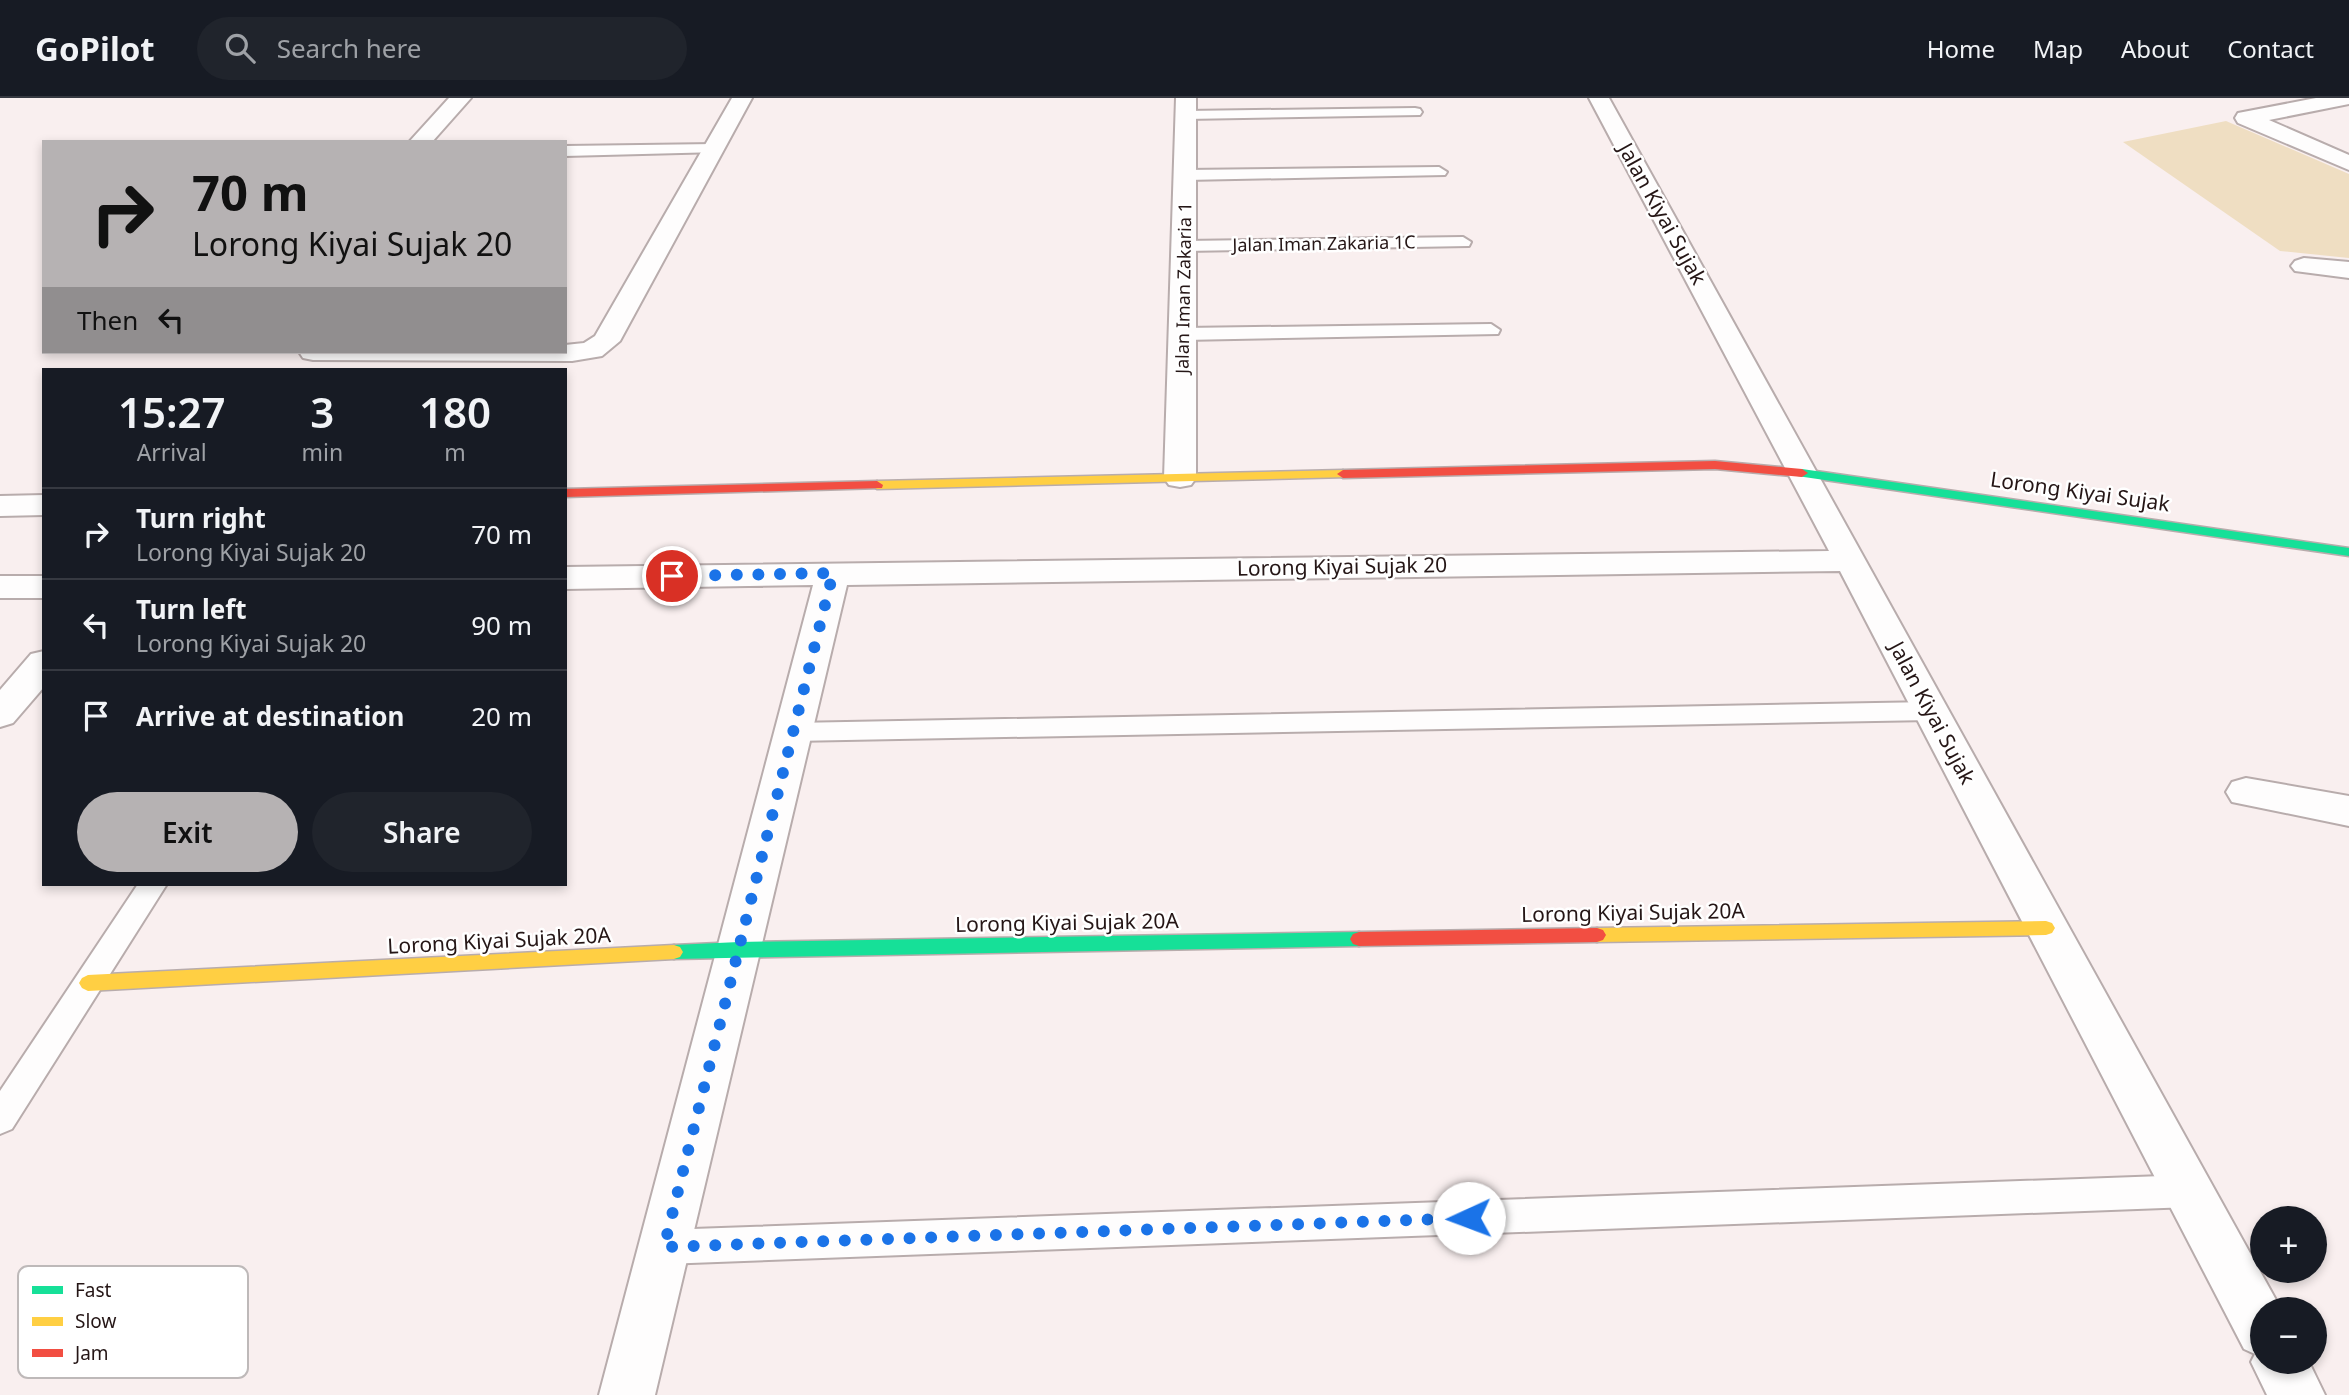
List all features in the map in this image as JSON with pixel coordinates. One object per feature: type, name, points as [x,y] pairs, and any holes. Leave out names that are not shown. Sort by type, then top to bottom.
[{"type":"street","points":[[421,140],[461,98]]},
{"type":"street","points":[[567,353],[592,350],[606,341],[742,98]]},
{"type":"street","name":"Jalan Kiyai Sujak","points":[[1599,98],[1804,473],[2250,1305]]},
{"type":"street","points":[[2348,98],[2246,118],[2349,163]]},
{"type":"street","name":"Jalan Iman Zakaria 1","points":[[1180,478],[1186,107]]},
{"type":"street","points":[[2304,266],[2349,271]]},
{"type":"street","name":"Lorong Kiyai Sujak","points":[[567,493],[1715,465],[1804,473],[2349,552]]},
{"type":"street","points":[[0,506],[42,505]]},
{"type":"street","name":"Lorong Kiyai Sujak 20","points":[[567,578],[1851,561]]},
{"type":"street","points":[[627,1395],[833,573]]},
{"type":"street","points":[[0,587],[42,587]]},
{"type":"street","points":[[0,714],[42,665]]},
{"type":"street","points":[[2246,792],[2349,811]]},
{"type":"street","name":"Lorong Kiyai Sujak 20A","points":[[88,983],[739,949],[2046,928]]},
{"type":"street","points":[[2286,1374],[2297,1395]]},
{"type":"lane","points":[[1186,107],[1415,112]]},
{"type":"lane","points":[[567,151],[715,149]]},
{"type":"lane","points":[[1186,175],[1439,172]]},
{"type":"lane","name":"Jalan Iman Zakaria 1C","points":[[1185,246],[1463,242]]},
{"type":"lane","points":[[1184,334],[1490,330]]},
{"type":"lane","points":[[793,732],[1931,711]]},
{"type":"lane","points":[[0,1119],[152,886]]},
{"type":"lane","points":[[664,1247],[2190,1191]]},
{"type":"shaded area","points":[[2226,121],[2349,174],[2349,258],[2280,251],[2123,142]]},
{"type":"traffic: fast","points":[[1802,473],[2349,552]]},
{"type":"traffic: fast","points":[[674,952],[1359,939]]},
{"type":"traffic: slow","points":[[877,485],[1343,474]]},
{"type":"traffic: slow","points":[[1597,935],[2046,928]]},
{"type":"traffic: slow","points":[[88,983],[674,952]]},
{"type":"traffic: jam","points":[[1343,474],[1715,465],[1802,473]]},
{"type":"traffic: jam","points":[[567,493],[877,485]]},
{"type":"traffic: jam","points":[[1359,939],[1597,935]]},
{"type":"route","points":[[672,576],[833,573],[664,1247],[1469,1218]]}]
